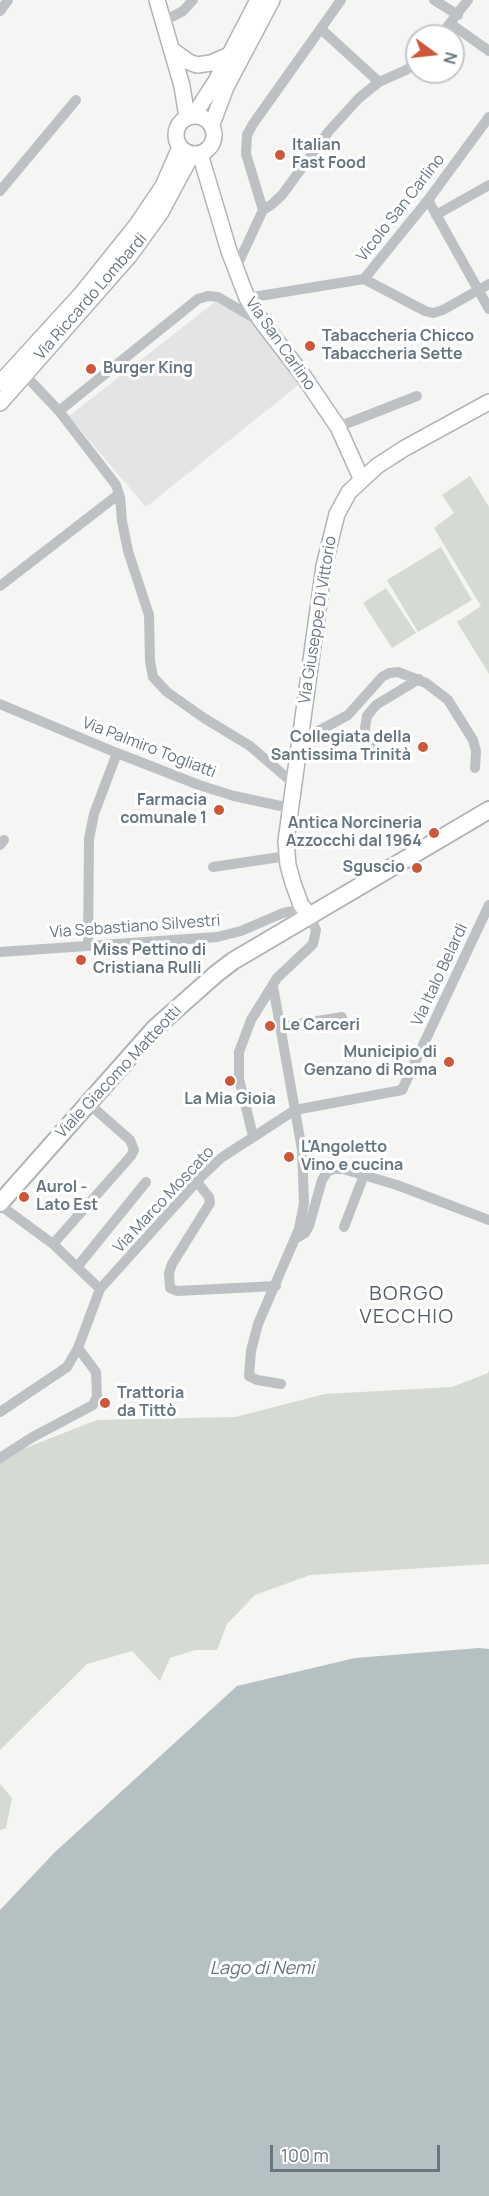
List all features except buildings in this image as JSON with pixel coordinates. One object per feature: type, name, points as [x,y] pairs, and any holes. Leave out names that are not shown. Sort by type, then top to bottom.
[{"type":"main road","name":"Viale Giacomo Matteotti","points":[[0,1204],[155,1028],[216,974],[307,913],[489,810]]},
{"type":"street","points":[[0,11],[8,0]]},
{"type":"street","points":[[157,0],[190,116]]},
{"type":"street","points":[[164,21],[180,13],[193,0]]},
{"type":"street","points":[[190,116],[204,117],[212,124],[214,142],[206,151],[191,152],[176,136],[176,130],[178,125],[190,116],[209,93],[258,0]]},
{"type":"street","points":[[212,124],[226,87],[272,0]]},
{"type":"street","points":[[235,270],[262,210],[246,154],[247,135],[251,126],[341,0]]},
{"type":"street","points":[[434,0],[458,15]]},
{"type":"street","points":[[451,24],[468,0]]},
{"type":"street","points":[[321,28],[379,82]]},
{"type":"street","points":[[465,34],[489,51]]},
{"type":"street","points":[[171,49],[189,62],[197,64],[211,63],[229,55]]},
{"type":"street","points":[[262,210],[272,206],[282,195],[343,114],[379,82],[405,70]]},
{"type":"street","points":[[0,191],[76,100]]},
{"type":"street","name":"Vicolo San Carlino","points":[[247,298],[364,279],[428,200],[489,117]]},
{"type":"street","name":"Via San Carlino","points":[[191,152],[247,298],[338,427],[361,478]]},
{"type":"street","name":"Via Riccardo Lombardi","points":[[0,403],[130,255],[165,205],[191,152]]},
{"type":"street","name":"Via Riccardo Lombardi","points":[[0,383],[83,292],[191,152]]},
{"type":"street","points":[[436,215],[489,184]]},
{"type":"street","points":[[428,200],[489,309]]},
{"type":"street","points":[[364,279],[433,313],[443,310],[489,284]]},
{"type":"street","points":[[59,411],[198,299],[208,296],[218,297],[262,322]]},
{"type":"street","points":[[24,374],[59,411],[110,476],[119,494],[124,534],[150,619],[150,661],[153,677],[167,692],[250,746],[293,783]]},
{"type":"street","points":[[338,427],[417,396]]},
{"type":"street","name":"Via Giuseppe Di Vittorio","points":[[307,913],[292,883],[286,841],[298,742],[329,542],[341,503],[361,478],[398,453],[489,402]]},
{"type":"street","points":[[0,585],[119,494]]},
{"type":"street","points":[[298,742],[348,715],[371,687],[386,674],[398,672],[418,679],[441,693],[453,707],[473,740],[476,751],[475,768]]},
{"type":"street","points":[[386,758],[375,752],[366,735],[367,716],[376,705],[418,679]]},
{"type":"street","name":"Via Palmiro Togliatti","points":[[0,704],[117,753],[222,793],[290,808]]},
{"type":"street","points":[[87,946],[90,832],[94,814],[117,753]]},
{"type":"street","points":[[213,867],[287,856]]},
{"type":"street","name":"Via Italo Belardi","points":[[295,1110],[402,1090],[489,905]]},
{"type":"street","name":"Via Sebastiano Silvestri","points":[[0,952],[217,937],[241,931],[283,913],[307,913]]},
{"type":"street","points":[[253,1136],[239,1079],[239,1056],[251,1020],[280,973],[311,947],[315,938],[315,926],[307,913]]},
{"type":"street","points":[[273,986],[302,1150],[304,1196],[300,1236]]},
{"type":"street","points":[[280,1027],[342,1017]]},
{"type":"street","points":[[53,1244],[134,1150],[130,1140],[88,1103]]},
{"type":"street","name":"Via Marco Moscato","points":[[100,1289],[196,1182],[221,1158],[295,1110]]},
{"type":"street","points":[[280,1384],[257,1380],[249,1376],[256,1330],[300,1236],[310,1224],[313,1206],[324,1175],[330,1170],[339,1169],[364,1175],[489,1220]]},
{"type":"street","points":[[344,1227],[364,1175]]},
{"type":"street","points":[[78,1266],[146,1182]]},
{"type":"street","points":[[196,1182],[209,1197],[210,1203],[172,1264],[169,1278],[172,1290],[276,1286]]},
{"type":"street","points":[[0,1204],[53,1244],[100,1289],[71,1362],[63,1370],[0,1412]]},
{"type":"street","points":[[0,1458],[40,1433],[91,1407],[97,1396],[96,1372],[78,1348]]},
{"type":"shaded area","points":[[215,302],[261,326],[301,383],[146,507],[69,416]]},
{"type":"shaded area","points":[[470,476],[489,507],[489,674],[457,622],[481,606],[434,528],[454,513],[442,495]]},
{"type":"shaded area","points":[[441,547],[472,600],[418,632],[387,580]]},
{"type":"shaded area","points":[[386,588],[416,633],[392,648],[363,603]]},
{"type":"shaded area","points":[[489,1370],[489,1564],[310,1575],[255,1595],[227,1624],[217,1650],[195,1650],[170,1658],[160,1681],[132,1651],[87,1664],[0,1750],[0,1458],[97,1420],[235,1417],[325,1394],[452,1387],[488,1373]]},
{"type":"shaded area","points":[[0,1784],[12,1798],[6,1828],[0,1830]]},
{"type":"water","name":"Lago di Nemi","points":[[489,1649],[489,2196],[0,2196],[0,1910],[55,1852],[237,1686],[355,1658]]},
{"type":"place","name":"Italian Fast Food","points":[[280,155]]},
{"type":"place","name":"Tabaccheria Chicco Tabaccheria Sette","points":[[310,346]]},
{"type":"place","name":"Burger King","points":[[91,369]]},
{"type":"place","name":"Collegiata della Santissima Trinità","points":[[423,747]]},
{"type":"place","name":"Farmacia comunale 1","points":[[219,810]]},
{"type":"place","name":"Antica Norcineria Azzocchi dal 1964","points":[[434,833]]},
{"type":"place","name":"Sguscio","points":[[417,868]]},
{"type":"place","name":"Miss Pettino di Cristiana Rulli","points":[[81,960]]},
{"type":"place","name":"Le Carceri","points":[[270,1026]]},
{"type":"place","name":"Municipio di Genzano di Roma","points":[[449,1062]]},
{"type":"place","name":"La Mia Gioia","points":[[230,1081]]},
{"type":"place","name":"L'Angoletto Vino e cucina","points":[[289,1157]]},
{"type":"place","name":"Aurol - Lato Est","points":[[24,1197]]},
{"type":"place","name":"Trattoria da Tittò","points":[[105,1403]]},
{"type":"district","name":"BORGO VECCHIO","points":[[407,1306]]}]
